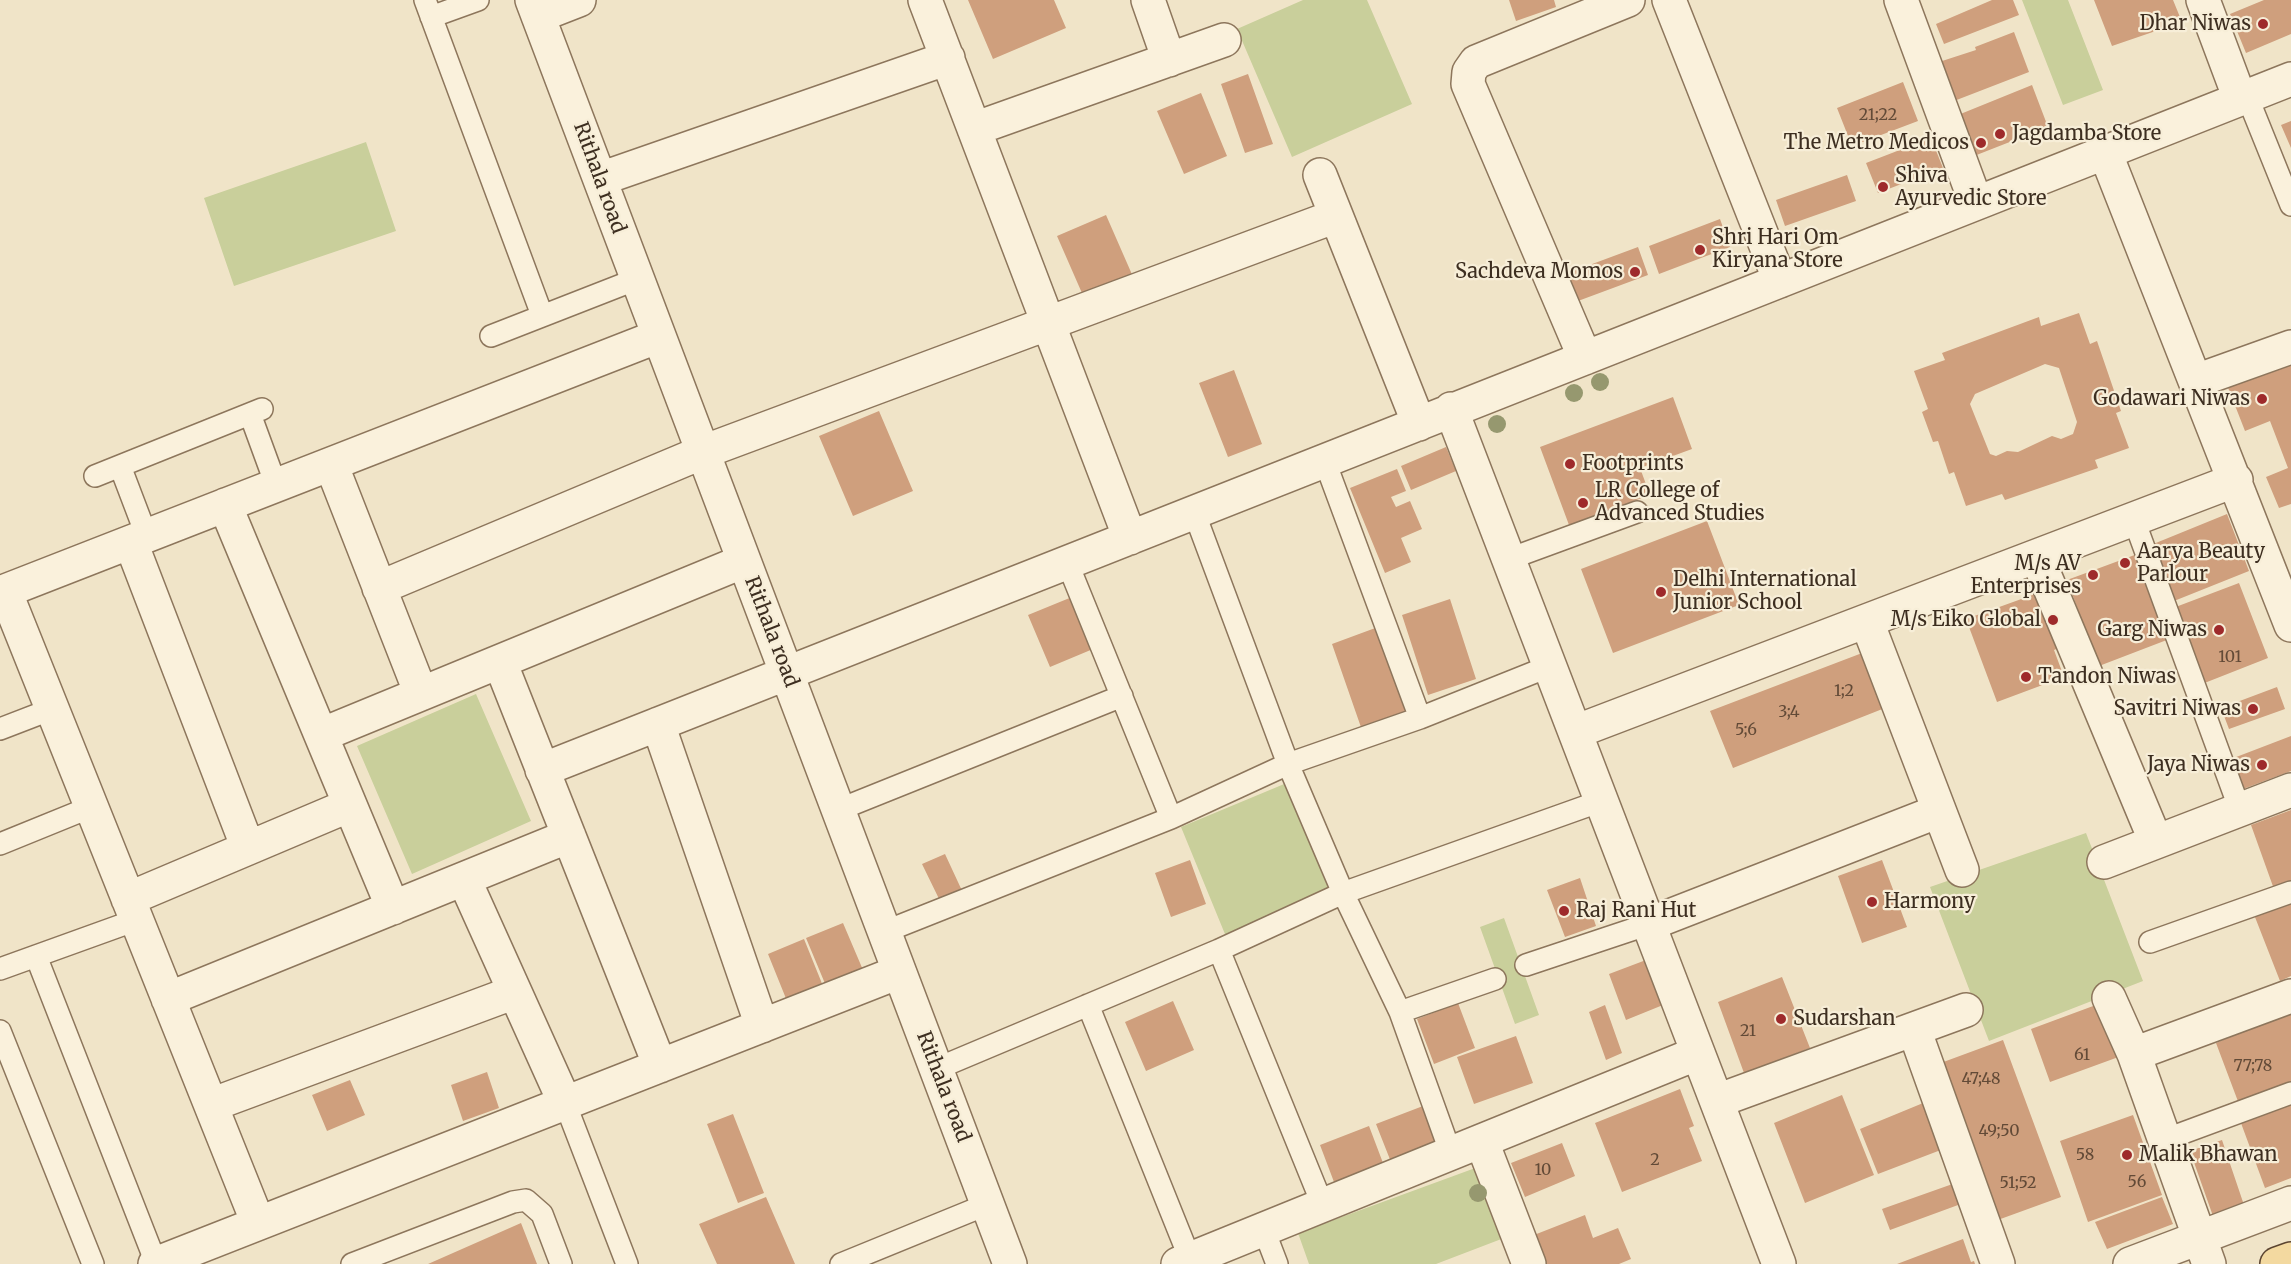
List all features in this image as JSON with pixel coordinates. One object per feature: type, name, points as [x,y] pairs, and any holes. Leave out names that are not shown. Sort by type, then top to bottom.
[{"type":"main road","points":[[2277,1264],[2291,1259]]},
{"type":"street","points":[[535,8],[579,0]]},
{"type":"street","points":[[925,0],[1130,538]]},
{"type":"street","points":[[1148,0],[1169,60]]},
{"type":"street","points":[[1585,358],[1468,84],[1469,72],[1476,62],[1628,0]]},
{"type":"street","points":[[1669,0],[1780,281]]},
{"type":"street","points":[[1901,0],[1976,203]]},
{"type":"street","points":[[2203,0],[2243,98]]},
{"type":"street","name":"Rithala road","points":[[535,8],[1010,1264]]},
{"type":"street","points":[[974,129],[1224,40]]},
{"type":"street","points":[[600,179],[948,58]]},
{"type":"street","points":[[542,770],[1194,513],[1324,459],[1419,424],[1451,409],[2291,79]]},
{"type":"street","points":[[2105,152],[2236,480],[2291,625]]},
{"type":"street","points":[[1320,175],[1419,424]]},
{"type":"street","points":[[379,588],[703,452],[1336,216]]},
{"type":"street","points":[[258,1223],[52,709],[2,592],[659,336]]},
{"type":"street","points":[[2196,381],[2291,347]]},
{"type":"street","points":[[1451,409],[1779,1264]]},
{"type":"street","points":[[331,464],[421,694]]},
{"type":"street","points":[[1575,732],[2236,480]]},
{"type":"street","points":[[225,505],[393,908]]},
{"type":"street","points":[[139,540],[249,848]]},
{"type":"street","points":[[2037,557],[2156,842]]},
{"type":"street","points":[[321,735],[744,561]]},
{"type":"street","points":[[1867,622],[1962,870]]},
{"type":"street","points":[[500,662],[660,1066]]},
{"type":"street","points":[[658,724],[762,1026]]},
{"type":"street","points":[[2104,862],[2291,790]]},
{"type":"street","points":[[132,909],[249,848],[350,805]]},
{"type":"street","points":[[1649,924],[1939,811]]},
{"type":"street","points":[[168,999],[569,836]]},
{"type":"street","points":[[464,879],[565,1103]]},
{"type":"street","points":[[156,1264],[899,972]]},
{"type":"street","points":[[211,1105],[515,992]]},
{"type":"street","points":[[2134,1054],[2291,996]]},
{"type":"street","points":[[2109,998],[2134,1054],[2204,1251]]},
{"type":"street","points":[[1717,1101],[1966,1010]]},
{"type":"street","points":[[1914,1029],[1998,1264]]},
{"type":"street","points":[[1184,1262],[1698,1053]]},
{"type":"street","points":[[1482,1142],[1529,1264]]},
{"type":"street","points":[[2130,1264],[2204,1251],[2291,1203]]},
{"type":"lane","points":[[478,0],[428,8],[542,315]]},
{"type":"lane","points":[[2243,98],[2291,205]]},
{"type":"lane","points":[[491,336],[637,279]]},
{"type":"lane","points":[[95,476],[256,412],[276,485]]},
{"type":"lane","points":[[1324,459],[1420,718]]},
{"type":"lane","points":[[120,466],[139,540]]},
{"type":"lane","points":[[1509,558],[1637,512]]},
{"type":"lane","points":[[1194,513],[1288,764],[1343,893],[1400,1012],[1451,1154]]},
{"type":"lane","points":[[2134,520],[2240,810]]},
{"type":"lane","points":[[1067,562],[1171,818]]},
{"type":"lane","points":[[884,932],[1171,818],[1288,764],[1420,718],[1550,666]]},
{"type":"lane","points":[[838,810],[1122,696]]},
{"type":"lane","points":[[0,729],[52,709]]},
{"type":"lane","points":[[936,1068],[1218,950],[1343,893],[1601,801]]},
{"type":"lane","points":[[0,844],[91,807]]},
{"type":"lane","points":[[2150,942],[2291,892]]},
{"type":"lane","points":[[0,969],[36,956],[132,909]]},
{"type":"lane","points":[[1526,965],[1649,924]]},
{"type":"lane","points":[[1218,950],[1323,1206]]},
{"type":"lane","points":[[36,956],[156,1264]]},
{"type":"lane","points":[[1400,1012],[1495,979]]},
{"type":"lane","points":[[1088,1005],[1184,1262]]},
{"type":"lane","points":[[0,1031],[93,1264]]},
{"type":"lane","points":[[2164,1140],[2291,1093]]},
{"type":"lane","points":[[565,1103],[627,1264]]},
{"type":"lane","points":[[361,1262],[513,1202],[526,1200],[542,1214],[561,1264]]},
{"type":"lane","points":[[841,1264],[988,1204]]},
{"type":"lane","points":[[1264,1230],[1277,1264]]},
{"type":"green space","points":[[1303,0],[1367,0],[1412,104],[1292,157],[1237,29]]},
{"type":"green space","points":[[2022,0],[2068,0],[2103,90],[2063,105]]},
{"type":"green space","points":[[366,142],[396,231],[234,286],[204,198]]},
{"type":"green space","points":[[476,694],[531,821],[412,874],[357,746]]},
{"type":"green space","points":[[1289,782],[1335,893],[1227,939],[1181,827]]},
{"type":"green space","points":[[2086,833],[2143,981],[1989,1041],[1930,887]]},
{"type":"green space","points":[[1504,918],[1539,1015],[1515,1024],[1480,927]]},
{"type":"green space","points":[[1478,1167],[1504,1238],[1436,1264],[1309,1264],[1298,1233]]},
{"type":"building","points":[[968,0],[1054,0],[1066,28],[993,59]]},
{"type":"building","points":[[1509,0],[1554,0],[1556,7],[1516,21]]},
{"type":"building","points":[[1992,0],[2013,0],[2019,15],[1944,44],[1936,24]]},
{"type":"building","points":[[2094,0],[2173,0],[2182,22],[2112,46]]},
{"type":"building","name":"Dhar Niwas","points":[[2264,0],[2291,0],[2291,34],[2246,53],[2230,14]]},
{"type":"building","points":[[2014,32],[2029,72],[1954,101],[1939,62],[1976,50],[1975,47]]},
{"type":"building","points":[[1248,74],[1273,144],[1245,153],[1221,84]]},
{"type":"building","points":[[1903,82],[1918,121],[1852,146],[1837,108]]},
{"type":"building","points":[[2032,85],[2048,127],[1974,156],[1958,115]]},
{"type":"building","points":[[1201,93],[1227,156],[1184,174],[1157,111]]},
{"type":"building","points":[[2291,121],[2291,148],[2281,125]]},
{"type":"building","points":[[1931,138],[1943,168],[1878,193],[1866,163]]},
{"type":"building","points":[[1847,175],[1856,201],[1785,226],[1776,200]]},
{"type":"building","points":[[1106,215],[1134,279],[1085,300],[1057,236]]},
{"type":"building","points":[[1720,219],[1730,247],[1659,274],[1649,246]]},
{"type":"building","points":[[1638,247],[1648,275],[1578,301],[1568,273]]},
{"type":"building","points":[[2079,313],[2090,344],[2097,341],[2121,411],[2116,413],[2129,448],[2095,460],[2098,468],[2005,500],[2002,494],[1966,506],[1954,472],[1949,474],[1938,441],[1933,442],[1922,412],[1928,409],[1914,371],[1945,360],[1942,353],[2039,317],[2041,326]],"holes":[[[2045,364],[2059,368],[2077,422],[2073,434],[2061,439],[2052,436],[2018,452],[2007,451],[1996,456],[1990,454],[1970,404],[1975,394]]]},
{"type":"building","name":"Godawari Niwas","points":[[2291,361],[2291,504],[2279,508],[2266,477],[2288,468],[2270,421],[2245,431],[2227,385]]},
{"type":"building","points":[[1234,370],[1262,444],[1228,457],[1199,383]]},
{"type":"building","points":[[1673,397],[1692,449],[1640,468],[1650,495],[1569,525],[1540,447]]},
{"type":"building","points":[[879,411],[913,491],[853,516],[819,436]]},
{"type":"building","points":[[1446,447],[1456,471],[1411,490],[1401,466]]},
{"type":"building","points":[[1397,469],[1406,491],[1391,497],[1396,507],[1410,501],[1422,529],[1401,538],[1411,562],[1385,573],[1350,488]]},
{"type":"building","points":[[2227,514],[2249,571],[2169,603],[2146,547]]},
{"type":"building","points":[[1707,521],[1739,605],[1613,653],[1581,569]]},
{"type":"building","points":[[2140,553],[2172,638],[2099,666],[2067,580]]},
{"type":"building","points":[[2239,583],[2268,658],[2202,684],[2173,608]]},
{"type":"building","points":[[2038,593],[2059,648],[2054,650],[2064,677],[1997,702],[1966,619]]},
{"type":"building","points":[[1072,597],[1093,649],[1050,667],[1028,615]]},
{"type":"building","points":[[1450,599],[1476,679],[1428,695],[1402,615]]},
{"type":"building","points":[[1378,627],[1410,717],[1363,733],[1332,644]]},
{"type":"building","points":[[1870,650],[1890,706],[1733,768],[1710,711]]},
{"type":"building","name":"Savitri Niwas","points":[[2277,687],[2285,709],[2229,729],[2221,708]]},
{"type":"building","name":"Jaya Niwas","points":[[2291,736],[2291,771],[2243,789],[2231,759]]},
{"type":"building","points":[[2291,810],[2291,886],[2275,892],[2251,825]]},
{"type":"building","points":[[945,854],[964,895],[942,905],[922,864]]},
{"type":"building","points":[[1190,860],[1206,904],[1171,917],[1155,873]]},
{"type":"building","name":"Harmony","points":[[1882,860],[1907,927],[1862,943],[1838,876]]},
{"type":"building","points":[[1580,878],[1596,926],[1565,937],[1547,890]]},
{"type":"building","points":[[2291,898],[2291,976],[2280,981],[2253,912]]},
{"type":"building","points":[[843,923],[863,970],[826,986],[806,938]]},
{"type":"building","points":[[804,939],[823,986],[787,1001],[768,954]]},
{"type":"building","points":[[1646,960],[1663,1005],[1626,1020],[1609,974]]},
{"type":"building","points":[[1782,977],[1810,1048],[1744,1073],[1718,1002]]},
{"type":"building","points":[[1173,1001],[1194,1050],[1146,1071],[1125,1022]]},
{"type":"building","points":[[2104,1002],[2124,1055],[2050,1082],[2031,1029]]},
{"type":"building","points":[[1458,1003],[1475,1048],[1434,1064],[1417,1019]]},
{"type":"building","points":[[1605,1005],[1622,1053],[1606,1060],[1589,1012]]},
{"type":"building","points":[[2291,1011],[2291,1092],[2242,1112],[2216,1043]]},
{"type":"building","points":[[1516,1036],[1533,1083],[1474,1104],[1457,1057]]},
{"type":"building","points":[[2003,1040],[2061,1197],[1995,1221],[1938,1064]]},
{"type":"building","points":[[487,1072],[499,1108],[463,1121],[451,1085]]},
{"type":"building","points":[[350,1080],[365,1115],[327,1131],[312,1095]]},
{"type":"building","points":[[1680,1089],[1694,1126],[1689,1128],[1702,1161],[1622,1192],[1595,1123]]},
{"type":"building","points":[[1842,1095],[1874,1175],[1805,1203],[1774,1123]]},
{"type":"building","points":[[2291,1095],[2291,1178],[2265,1188],[2238,1115]]},
{"type":"building","points":[[1928,1101],[1946,1148],[1878,1174],[1860,1129]]},
{"type":"building","points":[[1423,1106],[1438,1144],[1391,1162],[1376,1124]]},
{"type":"building","points":[[733,1114],[764,1193],[738,1203],[707,1124]]},
{"type":"building","points":[[2133,1115],[2162,1195],[2088,1222],[2060,1141]]},
{"type":"building","points":[[1369,1126],[1383,1163],[1334,1182],[1320,1145]]},
{"type":"building","points":[[2222,1140],[2245,1208],[2214,1219],[2190,1151]]},
{"type":"building","points":[[1562,1143],[1575,1176],[1525,1197],[1511,1163]]},
{"type":"building","points":[[1961,1181],[1969,1201],[1890,1230],[1882,1209]]},
{"type":"building","points":[[766,1197],[795,1264],[717,1264],[699,1224]]},
{"type":"building","points":[[2162,1197],[2173,1224],[2107,1249],[2095,1222]]},
{"type":"building","points":[[1585,1215],[1593,1238],[1618,1228],[1631,1259],[1619,1264],[1546,1264],[1534,1235]]},
{"type":"building","points":[[521,1223],[537,1264],[428,1264]]},
{"type":"building","points":[[1963,1239],[1971,1262],[1974,1261],[1975,1264],[1897,1264]]},
{"type":"place","name":"Dhar Niwas","points":[[2263,24]]},
{"type":"place","name":"Jagdamba Store","points":[[2000,134]]},
{"type":"place","name":"The Metro Medicos","points":[[1981,143]]},
{"type":"place","name":"Shiva Ayurvedic Store","points":[[1883,187]]},
{"type":"place","name":"Shri Hari Om Kiryana Store","points":[[1700,250]]},
{"type":"place","name":"Sachdeva Momos","points":[[1635,272]]},
{"type":"place","name":"Godawari Niwas","points":[[2262,399]]},
{"type":"place","name":"Footprints","points":[[1570,464]]},
{"type":"place","name":"LR College of Advanced Studies","points":[[1583,503]]},
{"type":"place","name":"Aarya Beauty Parlour","points":[[2125,563]]},
{"type":"place","name":"M/s AV Enterprises","points":[[2093,575]]},
{"type":"place","name":"Delhi International Junior School","points":[[1661,592]]},
{"type":"place","name":"M/s Eiko Global","points":[[2053,620]]},
{"type":"place","name":"Garg Niwas","points":[[2219,630]]},
{"type":"place","name":"Tandon Niwas","points":[[2026,677]]},
{"type":"place","name":"Savitri Niwas","points":[[2253,709]]},
{"type":"place","name":"Jaya Niwas","points":[[2262,765]]},
{"type":"place","name":"Harmony","points":[[1872,902]]},
{"type":"place","name":"Raj Rani Hut","points":[[1564,911]]},
{"type":"place","name":"Sudarshan","points":[[1781,1019]]},
{"type":"place","name":"Malik Bhawan","points":[[2127,1155]]}]
